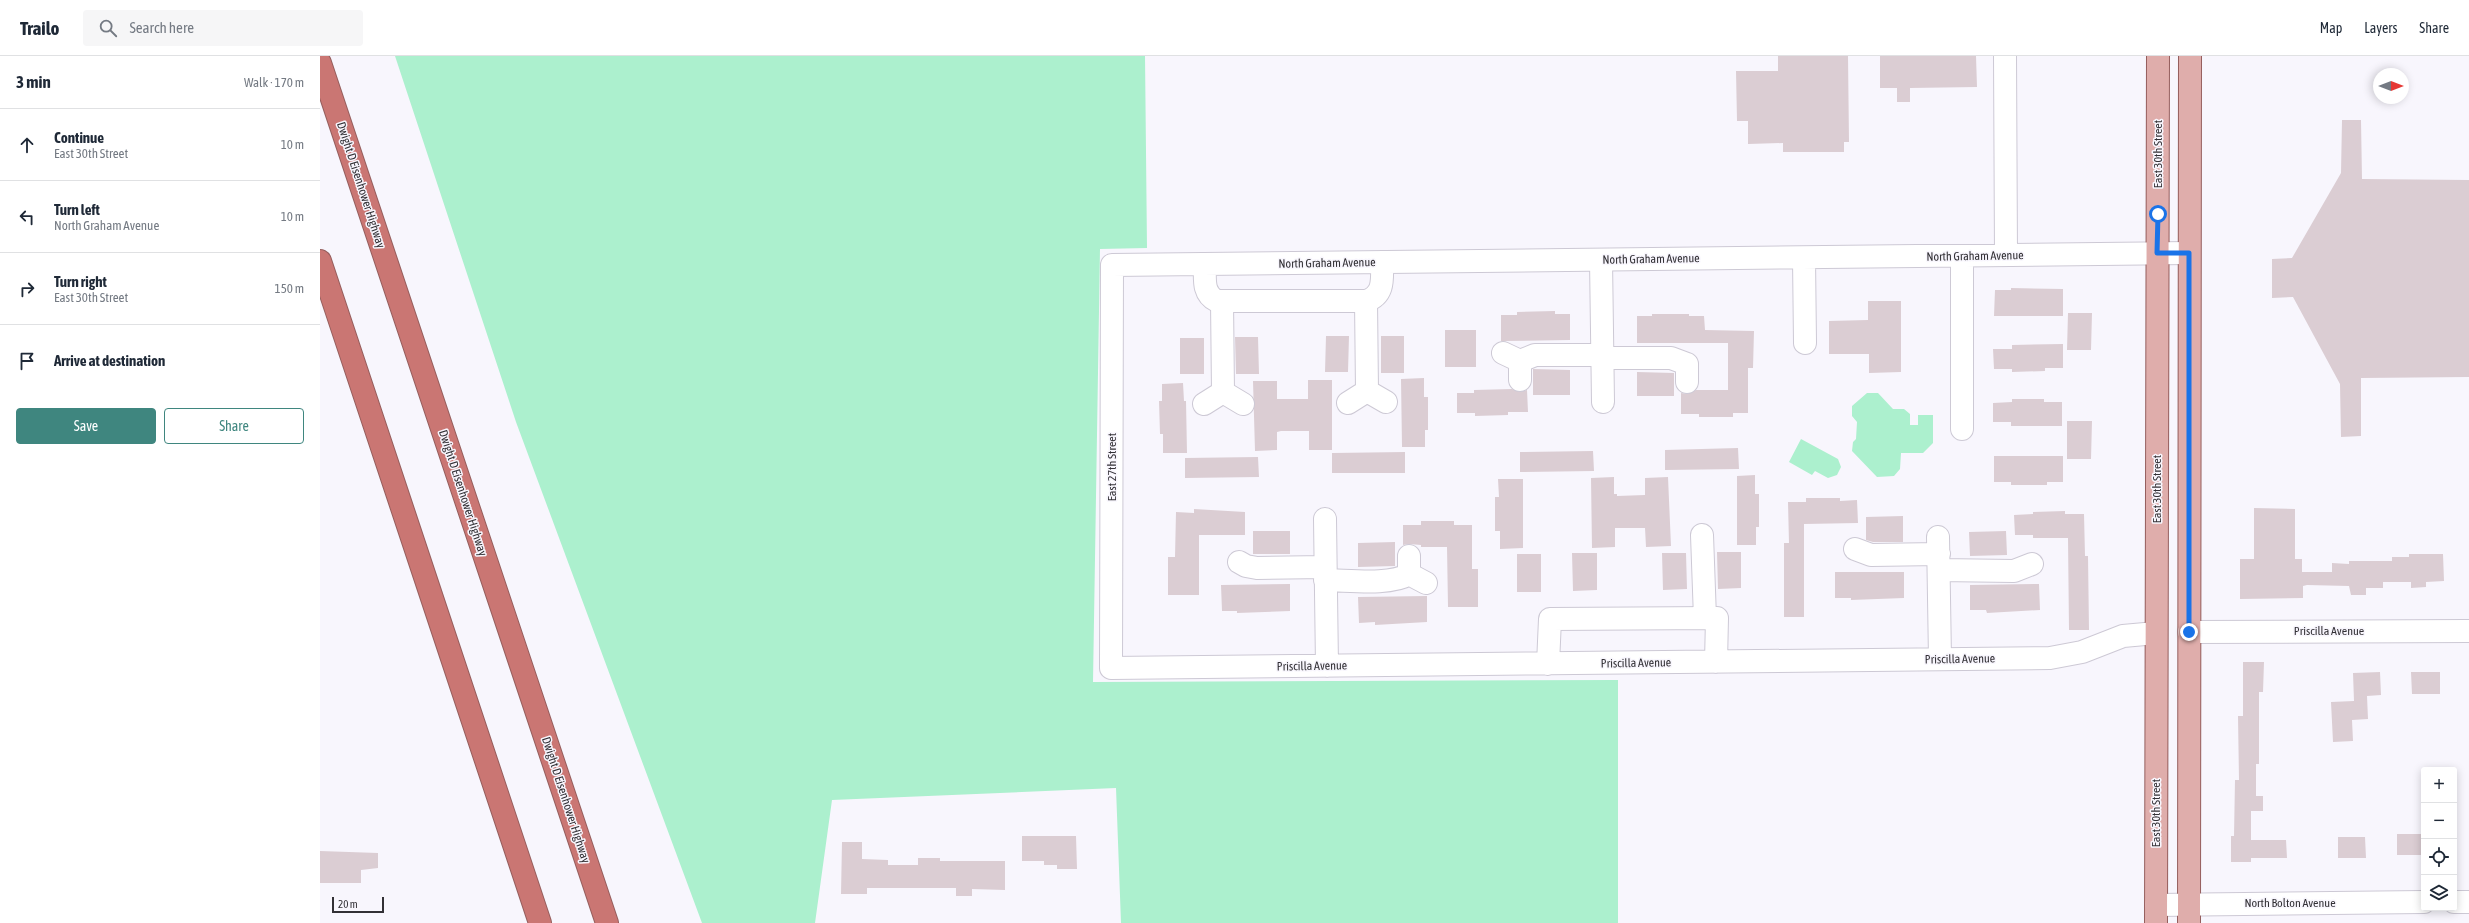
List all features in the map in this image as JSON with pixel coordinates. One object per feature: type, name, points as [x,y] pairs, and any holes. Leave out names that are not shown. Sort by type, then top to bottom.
[{"type":"highway","name":"Dwight D Eisenhower Highway","points":[[320,62],[607,923]]},
{"type":"highway","points":[[320,261],[540,923]]},
{"type":"main road","name":"East 30th Street","points":[[2156,914],[2158,56]]},
{"type":"main road","points":[[2189,914],[2190,56]]},
{"type":"street","points":[[2005,56],[2006,255]]},
{"type":"street","name":"North Graham Avenue","points":[[1112,265],[2189,253]]},
{"type":"street","points":[[1962,256],[1962,429]]},
{"type":"street","points":[[1804,258],[1805,343]]},
{"type":"street","points":[[1601,260],[1603,402]]},
{"type":"street","points":[[1206,264],[1207,293],[1213,299],[1222,301],[1366,301],[1375,297],[1381,290],[1382,262]]},
{"type":"street","name":"East 27th Street","points":[[1111,668],[1112,265]]},
{"type":"street","points":[[1222,301],[1223,392]]},
{"type":"street","points":[[1366,301],[1367,391]]},
{"type":"street","points":[[1514,365],[1535,355],[1671,358],[1692,367]]},
{"type":"street","points":[[1367,391],[1386,402]]},
{"type":"street","points":[[1348,403],[1367,391]]},
{"type":"street","points":[[1204,404],[1223,392]]},
{"type":"street","points":[[1223,392],[1243,404]]},
{"type":"street","points":[[1326,519],[1327,666]]},
{"type":"street","points":[[1702,535],[1705,618]]},
{"type":"street","points":[[1850,546],[1871,555],[1939,554],[2014,571],[2037,561]]},
{"type":"street","points":[[1939,554],[1940,659]]},
{"type":"street","points":[[1234,559],[1246,566],[1257,568],[1393,580],[1414,571]]},
{"type":"street","points":[[1548,664],[1550,619],[1717,618],[1716,662]]},
{"type":"street","name":"Priscilla Avenue","points":[[2189,632],[2469,631]]},
{"type":"street","name":"Priscilla Avenue","points":[[1111,668],[2064,657],[2082,652],[2115,638],[2156,633]]},
{"type":"street","name":"North Bolton Avenue","points":[[2156,914],[2189,914],[2421,902]]},
{"type":"street","points":[[2457,902],[2469,902]]},
{"type":"green space","points":[[395,56],[1145,56],[1147,248],[1100,249],[1093,682],[1618,680],[1618,923],[1121,923],[1116,788],[832,800],[815,923],[702,923],[516,422]]},
{"type":"green space","points":[[1867,393],[1878,393],[1893,409],[1904,409],[1910,414],[1910,425],[1918,425],[1918,415],[1933,415],[1933,443],[1923,453],[1901,453],[1900,469],[1894,476],[1877,477],[1852,451],[1853,442],[1856,439],[1857,422],[1852,416],[1852,406]]},
{"type":"green space","points":[[1801,439],[1838,459],[1841,467],[1837,475],[1828,478],[1815,471],[1812,475],[1789,462]]},
{"type":"building","points":[[1778,56],[1848,56],[1849,142],[1844,142],[1844,152],[1783,152],[1783,143],[1748,144],[1748,121],[1737,121],[1736,71],[1778,71]]},
{"type":"building","points":[[1880,56],[1976,56],[1977,87],[1910,88],[1910,102],[1897,102],[1897,88],[1880,88]]},
{"type":"building","points":[[2342,120],[2361,120],[2362,179],[2469,180],[2469,377],[2361,378],[2361,436],[2341,437],[2340,384],[2293,297],[2272,298],[2272,259],[2292,258],[2341,173]]},
{"type":"building","points":[[2011,288],[2063,289],[2063,316],[1994,316],[1995,290],[2011,290]]},
{"type":"building","points":[[1868,301],[1901,301],[1901,372],[1869,373],[1869,354],[1829,354],[1829,321],[1868,320]]},
{"type":"building","points":[[1555,311],[1555,314],[1570,314],[1570,340],[1501,341],[1501,315],[1517,315],[1517,312]]},
{"type":"building","points":[[2068,313],[2092,313],[2091,350],[2067,350]]},
{"type":"building","points":[[1652,314],[1689,314],[1689,316],[1704,316],[1705,330],[1754,331],[1753,368],[1748,368],[1748,413],[1733,413],[1733,417],[1699,417],[1699,414],[1681,414],[1681,393],[1687,394],[1696,390],[1728,390],[1728,343],[1637,343],[1637,316],[1652,316]]},
{"type":"building","points":[[1445,330],[1476,330],[1476,367],[1445,367]]},
{"type":"building","points":[[1326,336],[1349,336],[1348,372],[1325,372]]},
{"type":"building","points":[[1381,336],[1404,336],[1404,373],[1381,373]]},
{"type":"building","points":[[1235,337],[1258,337],[1259,374],[1236,374]]},
{"type":"building","points":[[1180,338],[1204,338],[1204,374],[1180,374]]},
{"type":"building","points":[[2063,344],[2063,368],[2045,368],[2045,371],[2012,372],[2012,369],[1994,369],[1993,349],[2012,349],[2012,345]]},
{"type":"building","points":[[1533,369],[1570,370],[1570,395],[1533,395]]},
{"type":"building","points":[[1637,372],[1674,373],[1674,396],[1637,396]]},
{"type":"building","points":[[1424,378],[1424,397],[1428,397],[1428,430],[1425,430],[1425,447],[1402,447],[1401,379]]},
{"type":"building","points":[[1308,380],[1332,380],[1332,450],[1309,450],[1309,431],[1281,431],[1277,432],[1277,450],[1255,451],[1253,381],[1277,381],[1277,399],[1308,399]]},
{"type":"building","points":[[1183,383],[1184,401],[1186,401],[1187,453],[1163,453],[1163,434],[1160,434],[1159,401],[1162,401],[1162,384]]},
{"type":"building","points":[[1512,389],[1520,392],[1527,390],[1528,412],[1508,412],[1508,415],[1475,416],[1475,413],[1457,413],[1457,393],[1474,393],[1474,390]]},
{"type":"building","points":[[2012,399],[2044,399],[2044,402],[2062,402],[2062,426],[2011,426],[2011,422],[1993,422],[1993,403],[2012,402]]},
{"type":"building","points":[[2067,421],[2092,421],[2091,459],[2067,459]]},
{"type":"building","points":[[1738,448],[1739,469],[1665,470],[1665,450]]},
{"type":"building","points":[[1593,451],[1594,471],[1520,472],[1520,452]]},
{"type":"building","points":[[1405,452],[1405,473],[1332,473],[1332,453]]},
{"type":"building","points":[[1994,456],[2063,456],[2063,482],[2047,482],[2047,485],[2011,485],[2011,482],[1994,482]]},
{"type":"building","points":[[1258,457],[1259,477],[1185,478],[1185,458]]},
{"type":"building","points":[[1755,475],[1755,494],[1759,494],[1759,527],[1756,527],[1756,545],[1737,545],[1737,476]]},
{"type":"building","points":[[1614,477],[1614,494],[1617,494],[1617,496],[1645,495],[1645,478],[1668,477],[1671,546],[1646,547],[1645,528],[1615,528],[1615,547],[1592,548],[1591,478]]},
{"type":"building","points":[[1498,479],[1523,479],[1523,548],[1500,549],[1500,531],[1495,531],[1495,497],[1499,497]]},
{"type":"building","points":[[1806,498],[1840,498],[1840,501],[1857,500],[1858,523],[1804,524],[1804,617],[1784,617],[1784,543],[1789,543],[1788,502],[1806,502]]},
{"type":"building","points":[[2254,508],[2295,509],[2295,559],[2302,559],[2302,572],[2332,572],[2332,563],[2349,564],[2349,561],[2392,561],[2392,557],[2409,557],[2409,554],[2443,554],[2444,581],[2426,582],[2426,587],[2411,588],[2411,582],[2383,582],[2383,588],[2366,588],[2366,595],[2351,595],[2349,586],[2307,585],[2303,586],[2303,598],[2240,599],[2240,559],[2254,559]]},
{"type":"building","points":[[1194,509],[1245,512],[1245,535],[1199,535],[1199,595],[1168,595],[1168,557],[1175,557],[1176,512],[1194,513]]},
{"type":"building","points":[[2065,511],[2065,514],[2084,514],[2085,556],[2088,556],[2089,630],[2069,630],[2068,538],[2033,538],[2033,535],[2015,535],[2014,515],[2033,514],[2033,512]]},
{"type":"building","points":[[1903,516],[1903,542],[1873,542],[1866,540],[1866,517]]},
{"type":"building","points":[[1421,521],[1454,521],[1454,525],[1472,525],[1472,569],[1478,569],[1478,607],[1448,607],[1447,547],[1421,547],[1421,545],[1409,544],[1403,545],[1403,525],[1421,525]]},
{"type":"building","points":[[1253,531],[1290,531],[1290,554],[1253,554]]},
{"type":"building","points":[[2006,531],[2007,555],[1970,556],[1969,532]]},
{"type":"building","points":[[1395,542],[1395,566],[1358,567],[1358,543]]},
{"type":"building","points":[[1717,552],[1741,552],[1741,588],[1718,589]]},
{"type":"building","points":[[1572,553],[1597,553],[1597,590],[1573,591]]},
{"type":"building","points":[[1662,553],[1686,553],[1687,589],[1663,590]]},
{"type":"building","points":[[1517,554],[1541,554],[1541,592],[1517,592]]},
{"type":"building","points":[[1835,572],[1904,572],[1904,598],[1851,600],[1851,598],[1835,598]]},
{"type":"building","points":[[1290,584],[1290,611],[1237,613],[1237,611],[1222,611],[1221,585]]},
{"type":"building","points":[[2039,584],[2040,610],[1987,613],[1986,610],[1970,610],[1970,585]]},
{"type":"building","points":[[1427,596],[1427,622],[1375,625],[1375,622],[1359,623],[1358,597]]},
{"type":"building","points":[[2243,662],[2264,662],[2263,692],[2259,692],[2259,764],[2256,764],[2256,796],[2263,796],[2263,811],[2251,811],[2251,840],[2286,840],[2287,858],[2251,858],[2251,862],[2231,862],[2231,836],[2234,836],[2235,780],[2239,780],[2238,716],[2243,716]]},
{"type":"building","points":[[2380,672],[2381,695],[2367,696],[2368,719],[2352,720],[2353,741],[2333,742],[2331,702],[2354,701],[2353,673]]},
{"type":"building","points":[[2411,672],[2440,672],[2440,694],[2412,694]]},
{"type":"building","points":[[2397,834],[2421,834],[2421,855],[2397,855]]},
{"type":"building","points":[[1022,836],[1076,836],[1077,869],[1057,869],[1057,865],[1044,865],[1044,861],[1022,861]]},
{"type":"building","points":[[2338,837],[2365,837],[2366,858],[2338,858]]},
{"type":"building","points":[[842,842],[862,842],[862,859],[888,860],[888,865],[918,865],[918,858],[940,858],[940,861],[1005,861],[1005,890],[972,889],[972,896],[956,896],[956,888],[867,888],[867,894],[841,894]]},
{"type":"building","points":[[320,851],[378,853],[378,868],[361,870],[361,883],[320,883]]},
{"type":"route","points":[[2158,214],[2157,253],[2189,253],[2189,632]]}]
